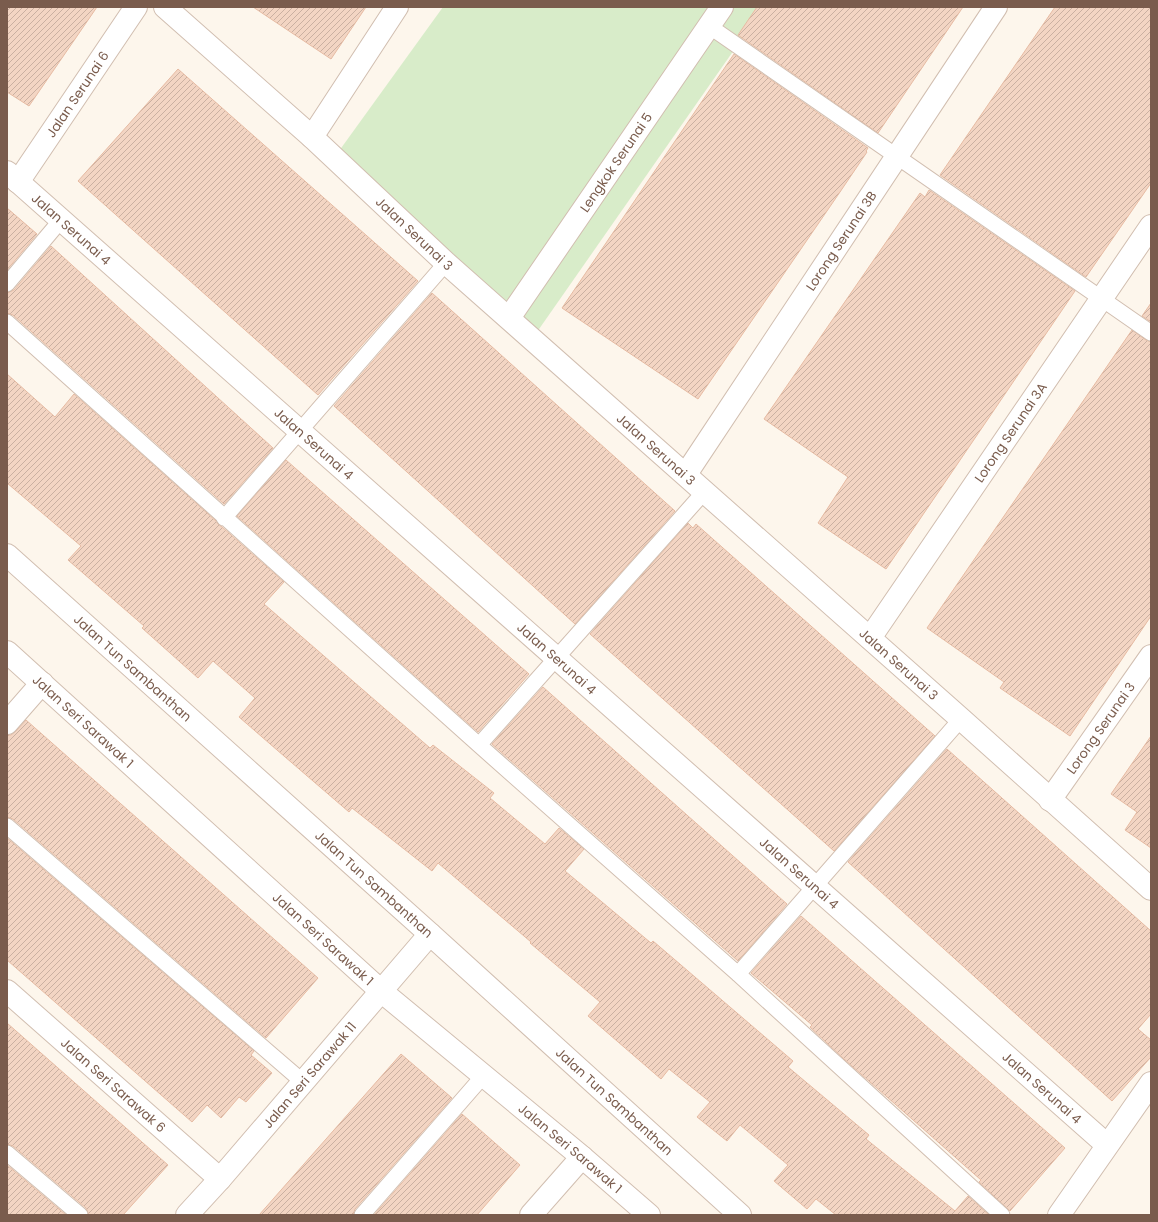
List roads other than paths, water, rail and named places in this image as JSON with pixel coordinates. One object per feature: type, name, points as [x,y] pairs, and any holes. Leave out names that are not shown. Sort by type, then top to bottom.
[{"type":"street","name":"Jalan Serunai 6","points":[[13,177],[136,7]]},
{"type":"street","name":"Jalan Serunai 3","points":[[165,7],[312,137],[446,263],[686,474],[1151,889]]},
{"type":"street","points":[[312,137],[398,7]]},
{"type":"street","name":"Lengkok Serunai 5","points":[[509,318],[722,7]]},
{"type":"street","name":"Lorong Serunai 3B","points":[[686,474],[996,7]]},
{"type":"street","name":"Jalan Serunai 4","points":[[13,177],[1107,1145]]},
{"type":"street","name":"Lorong Serunai 3A","points":[[870,638],[1151,226]]},
{"type":"street","name":"Jalan Tun Sambanthan","points":[[7,555],[430,934],[740,1215]]},
{"type":"street","name":"Jalan Seri Sarawak 1","points":[[7,652],[382,991],[582,1157],[649,1215]]},
{"type":"street","name":"Lorong Serunai 3","points":[[1050,800],[1151,656]]},
{"type":"street","points":[[7,723],[42,683]]},
{"type":"street","name":"Jalan Seri Sarawak 11","points":[[187,1215],[220,1179],[430,934]]},
{"type":"street","name":"Jalan Seri Sarawak 6","points":[[7,991],[220,1179]]},
{"type":"street","points":[[1058,1215],[1151,1083]]},
{"type":"street","points":[[531,1215],[582,1157]]},
{"type":"lane","points":[[709,26],[1151,333]]},
{"type":"lane","points":[[7,284],[61,220]]},
{"type":"lane","points":[[224,518],[446,263]]},
{"type":"lane","points":[[7,322],[479,746],[738,974],[1002,1215]]},
{"type":"lane","points":[[479,746],[705,492]]},
{"type":"lane","points":[[738,974],[961,719]]},
{"type":"lane","points":[[7,826],[303,1082]]},
{"type":"lane","points":[[362,1215],[484,1075]]},
{"type":"lane","points":[[7,1153],[80,1215]]}]
